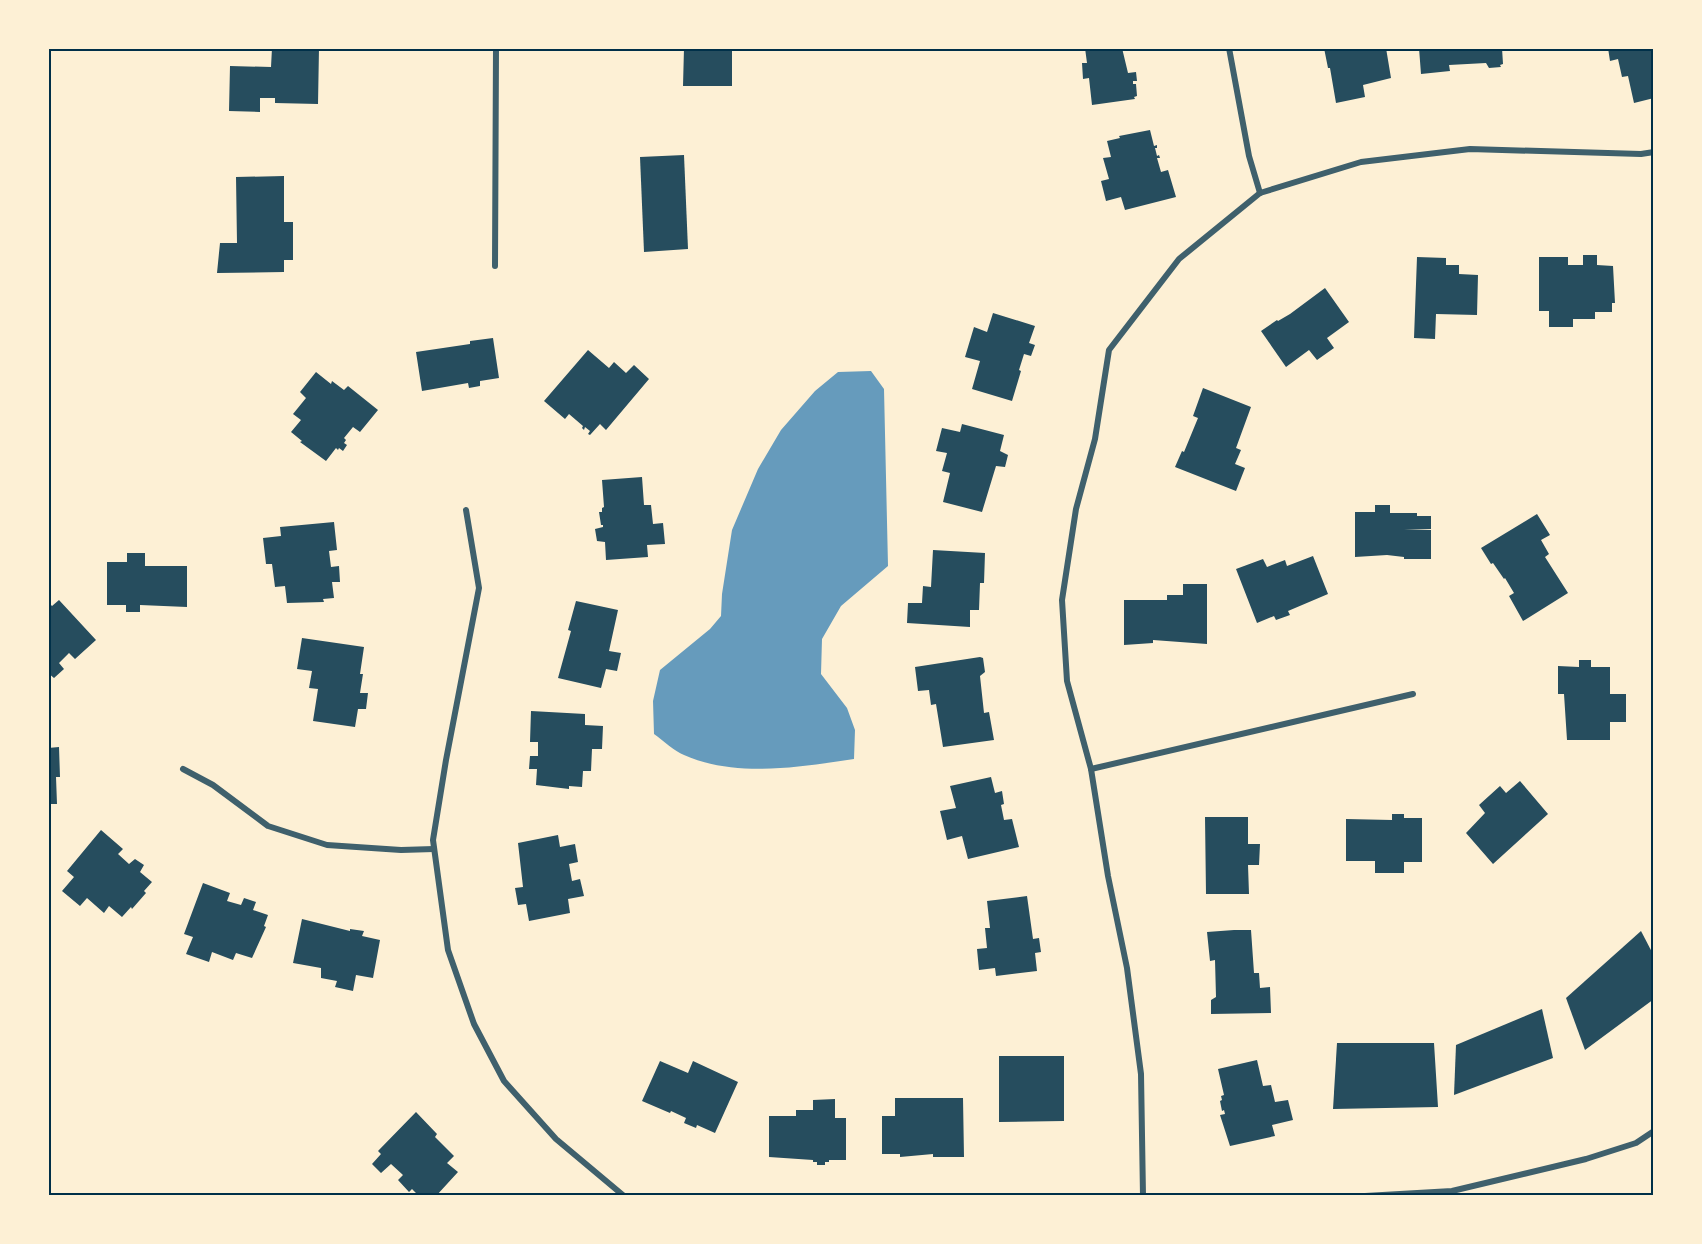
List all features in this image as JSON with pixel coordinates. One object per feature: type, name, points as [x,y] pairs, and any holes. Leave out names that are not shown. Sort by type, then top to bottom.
[{"type":"street","points":[[495,266],[496,48]]},
{"type":"street","points":[[1229,48],[1250,156],[1260,193]]},
{"type":"street","points":[[1143,1196],[1142,1074],[1127,968],[1108,876],[1091,769],[1067,681],[1062,600],[1076,509],[1095,439],[1108,350],[1179,259],[1260,193],[1361,162],[1470,149],[1641,154],[1654,152]]},
{"type":"street","points":[[466,510],[479,588],[446,760],[434,849],[448,950],[474,1024],[504,1082],[556,1139],[624,1196]]},
{"type":"street","points":[[1091,769],[1413,694]]},
{"type":"street","points":[[183,769],[213,785],[268,826],[327,845],[401,850],[434,849]]},
{"type":"street","points":[[1365,1196],[1452,1191],[1586,1159],[1636,1143],[1654,1131]]},
{"type":"water","points":[[871,371],[884,389],[888,566],[841,606],[822,639],[821,674],[847,708],[855,730],[854,759],[768,769],[725,766],[704,762],[680,753],[654,734],[653,701],[660,670],[710,629],[721,616],[732,530],[758,469],[781,430],[815,391],[838,372]]},
{"type":"building","points":[[272,48],[319,48],[318,104],[275,103],[275,98],[260,98],[260,112],[229,111],[230,66],[271,67]]},
{"type":"building","points":[[684,48],[749,48],[749,51],[732,51],[732,86],[683,86]]},
{"type":"building","points":[[1085,48],[1122,48],[1128,73],[1136,72],[1137,81],[1133,81],[1133,84],[1136,84],[1135,99],[1092,105],[1089,78],[1083,79],[1082,63],[1087,63]]},
{"type":"building","points":[[1324,48],[1386,48],[1391,78],[1363,85],[1365,97],[1336,103]]},
{"type":"building","points":[[1419,48],[1502,48],[1503,64],[1500,65],[1501,67],[1489,68],[1486,63],[1449,65],[1450,71],[1421,74]]},
{"type":"building","points":[[1608,48],[1654,48],[1654,98],[1634,103],[1628,76],[1622,77],[1618,59],[1610,61]]},
{"type":"building","points":[[1150,130],[1154,146],[1157,145],[1155,148],[1160,158],[1157,158],[1161,172],[1168,170],[1176,197],[1125,210],[1121,197],[1106,201],[1101,181],[1109,179],[1103,158],[1111,157],[1107,141],[1120,138],[1119,136]]},
{"type":"building","points":[[684,155],[688,249],[644,252],[640,157]]},
{"type":"building","points":[[284,176],[284,222],[293,222],[293,260],[284,260],[284,272],[217,273],[220,243],[237,243],[236,177]]},
{"type":"building","points":[[1583,255],[1597,255],[1597,265],[1613,266],[1615,303],[1612,303],[1612,312],[1595,312],[1595,319],[1573,319],[1573,327],[1549,327],[1549,311],[1539,311],[1539,257],[1568,257],[1568,265],[1583,265]]},
{"type":"building","points":[[1417,257],[1446,258],[1446,265],[1459,265],[1459,274],[1478,275],[1477,315],[1436,314],[1435,339],[1414,338]]},
{"type":"building","points":[[1325,288],[1349,322],[1327,338],[1334,348],[1317,360],[1309,350],[1286,367],[1261,331],[1290,314]]},
{"type":"building","points":[[993,313],[1035,326],[1029,343],[1035,345],[1031,356],[1024,354],[1012,401],[972,389],[980,361],[965,357],[974,327],[987,332]]},
{"type":"building","points":[[493,338],[499,378],[480,381],[480,386],[469,388],[468,383],[422,391],[416,352]]},
{"type":"building","points":[[588,350],[609,368],[614,362],[626,373],[634,365],[649,379],[606,430],[600,424],[590,435],[588,434],[590,431],[585,427],[584,430],[583,426],[569,414],[565,419],[544,401]]},
{"type":"building","points":[[316,372],[331,384],[332,381],[344,390],[348,386],[378,410],[360,432],[353,427],[344,438],[346,440],[344,443],[347,445],[343,451],[336,448],[326,461],[300,442],[302,441],[291,432],[301,420],[293,414],[306,398],[300,392]]},
{"type":"building","points":[[1203,388],[1251,407],[1236,448],[1241,450],[1235,464],[1245,468],[1236,491],[1175,467],[1198,418],[1193,416]]},
{"type":"building","points":[[962,424],[1004,435],[1000,451],[1008,455],[1005,467],[996,466],[982,512],[943,502],[950,473],[942,471],[947,453],[936,451],[942,428],[960,432]]},
{"type":"building","points":[[642,477],[644,505],[651,505],[653,524],[663,523],[665,544],[647,545],[648,557],[606,560],[605,542],[597,541],[595,529],[603,527],[599,512],[602,512],[604,507],[602,480]]},
{"type":"building","points":[[1375,505],[1390,505],[1390,513],[1417,513],[1417,516],[1431,516],[1431,529],[1404,529],[1431,530],[1431,559],[1404,559],[1404,557],[1387,555],[1355,557],[1355,512],[1375,512]]},
{"type":"building","points":[[1537,514],[1550,535],[1541,540],[1549,554],[1545,557],[1568,593],[1523,621],[1509,596],[1514,593],[1481,548]]},
{"type":"building","points":[[334,522],[337,550],[329,551],[331,567],[339,566],[340,582],[332,582],[334,598],[323,599],[324,602],[287,603],[285,586],[275,587],[272,564],[266,564],[263,538],[281,536],[280,527]]},
{"type":"building","points":[[933,550],[985,553],[984,583],[980,583],[979,610],[970,610],[970,627],[907,623],[908,603],[922,603],[923,586],[931,587]]},
{"type":"building","points":[[127,553],[145,553],[145,566],[187,566],[187,607],[140,605],[140,612],[126,612],[126,605],[107,605],[107,562],[127,562]]},
{"type":"building","points":[[1313,556],[1328,594],[1288,611],[1290,615],[1276,620],[1274,616],[1257,623],[1236,569],[1263,559],[1267,567],[1285,560],[1287,566]]},
{"type":"building","points":[[1183,584],[1207,584],[1207,644],[1153,640],[1153,643],[1124,645],[1124,600],[1167,600],[1167,595],[1183,595]]},
{"type":"building","points":[[59,600],[96,640],[75,659],[69,653],[59,663],[64,669],[54,678],[48,673],[48,602],[52,606]]},
{"type":"building","points":[[576,601],[618,610],[609,651],[621,653],[617,671],[606,669],[601,688],[558,678],[571,631],[568,630]]},
{"type":"building","points":[[302,638],[364,647],[360,693],[368,693],[366,709],[358,709],[355,727],[313,721],[318,689],[309,688],[312,671],[297,669]]},
{"type":"building","points":[[983,658],[985,672],[980,676],[984,713],[989,712],[994,740],[943,747],[936,704],[931,705],[929,690],[918,691],[915,667]]},
{"type":"building","points":[[1579,660],[1591,660],[1591,667],[1610,667],[1610,694],[1626,694],[1626,722],[1610,722],[1610,740],[1567,740],[1564,694],[1558,694],[1558,666],[1579,667]]},
{"type":"building","points":[[531,711],[585,714],[585,725],[603,726],[602,749],[592,749],[591,771],[583,771],[582,787],[569,786],[569,789],[536,785],[537,769],[529,769],[530,756],[538,756],[538,742],[530,742]]},
{"type":"building","points":[[59,747],[60,777],[56,777],[57,804],[48,804],[48,748]]},
{"type":"building","points":[[991,777],[995,793],[1002,791],[1004,804],[1001,805],[1004,820],[1012,819],[1019,847],[968,859],[962,836],[947,840],[940,811],[956,808],[950,786]]},
{"type":"building","points":[[1520,781],[1548,814],[1493,864],[1466,833],[1485,813],[1479,805],[1500,786],[1506,793]]},
{"type":"building","points":[[1392,814],[1404,814],[1404,818],[1422,818],[1422,862],[1404,862],[1404,873],[1375,873],[1375,861],[1346,861],[1346,819],[1392,820]]},
{"type":"building","points":[[1205,817],[1248,817],[1248,844],[1260,844],[1259,865],[1248,865],[1249,894],[1206,894]]},
{"type":"building","points":[[101,830],[123,849],[118,854],[129,864],[135,859],[144,865],[140,872],[152,882],[144,891],[146,893],[122,917],[109,906],[104,913],[87,898],[80,906],[62,891],[74,877],[67,871]]},
{"type":"building","points":[[558,835],[560,847],[575,844],[578,862],[569,864],[572,881],[580,879],[584,896],[568,899],[570,913],[529,921],[526,904],[518,905],[515,888],[523,887],[518,843]]},
{"type":"building","points":[[203,883],[230,893],[227,901],[241,905],[244,898],[256,902],[253,910],[268,915],[264,926],[266,927],[252,958],[236,953],[233,960],[212,952],[209,962],[186,954],[193,937],[184,934]]},
{"type":"building","points":[[1027,896],[1033,939],[1039,938],[1041,952],[1035,953],[1037,971],[996,976],[995,968],[979,970],[977,949],[987,948],[985,928],[990,928],[987,901]]},
{"type":"building","points":[[302,919],[350,931],[350,929],[364,931],[362,936],[380,940],[373,978],[356,975],[353,991],[335,987],[337,981],[321,978],[321,968],[293,963]]},
{"type":"building","points":[[1251,930],[1254,973],[1259,973],[1260,988],[1270,987],[1271,1013],[1211,1014],[1211,1000],[1216,997],[1215,960],[1210,961],[1207,932]]},
{"type":"building","points":[[1641,931],[1654,956],[1654,999],[1585,1050],[1566,998]]},
{"type":"building","points":[[1542,1009],[1553,1058],[1454,1095],[1456,1045]]},
{"type":"building","points":[[1337,1043],[1434,1043],[1438,1107],[1333,1109]]},
{"type":"building","points":[[999,1056],[1064,1056],[1064,1121],[999,1122]]},
{"type":"building","points":[[1257,1060],[1263,1086],[1271,1085],[1275,1102],[1288,1100],[1293,1120],[1272,1125],[1275,1136],[1230,1146],[1220,1115],[1225,1114],[1220,1101],[1221,1096],[1224,1095],[1218,1069]]},
{"type":"building","points":[[660,1061],[688,1073],[693,1061],[738,1082],[715,1133],[697,1125],[696,1128],[684,1123],[686,1118],[642,1101]]},
{"type":"building","points":[[895,1098],[963,1098],[964,1157],[933,1157],[933,1154],[900,1157],[900,1154],[882,1154],[882,1116],[895,1116]]},
{"type":"building","points":[[835,1099],[835,1118],[846,1118],[846,1160],[829,1160],[825,1162],[825,1165],[817,1165],[817,1162],[813,1160],[769,1157],[769,1116],[796,1116],[796,1110],[813,1110],[813,1100]]},
{"type":"building","points":[[416,1112],[437,1134],[435,1137],[454,1156],[447,1163],[458,1172],[436,1196],[419,1196],[412,1189],[409,1192],[398,1180],[403,1175],[391,1164],[381,1173],[372,1164],[381,1154],[378,1151]]}]
